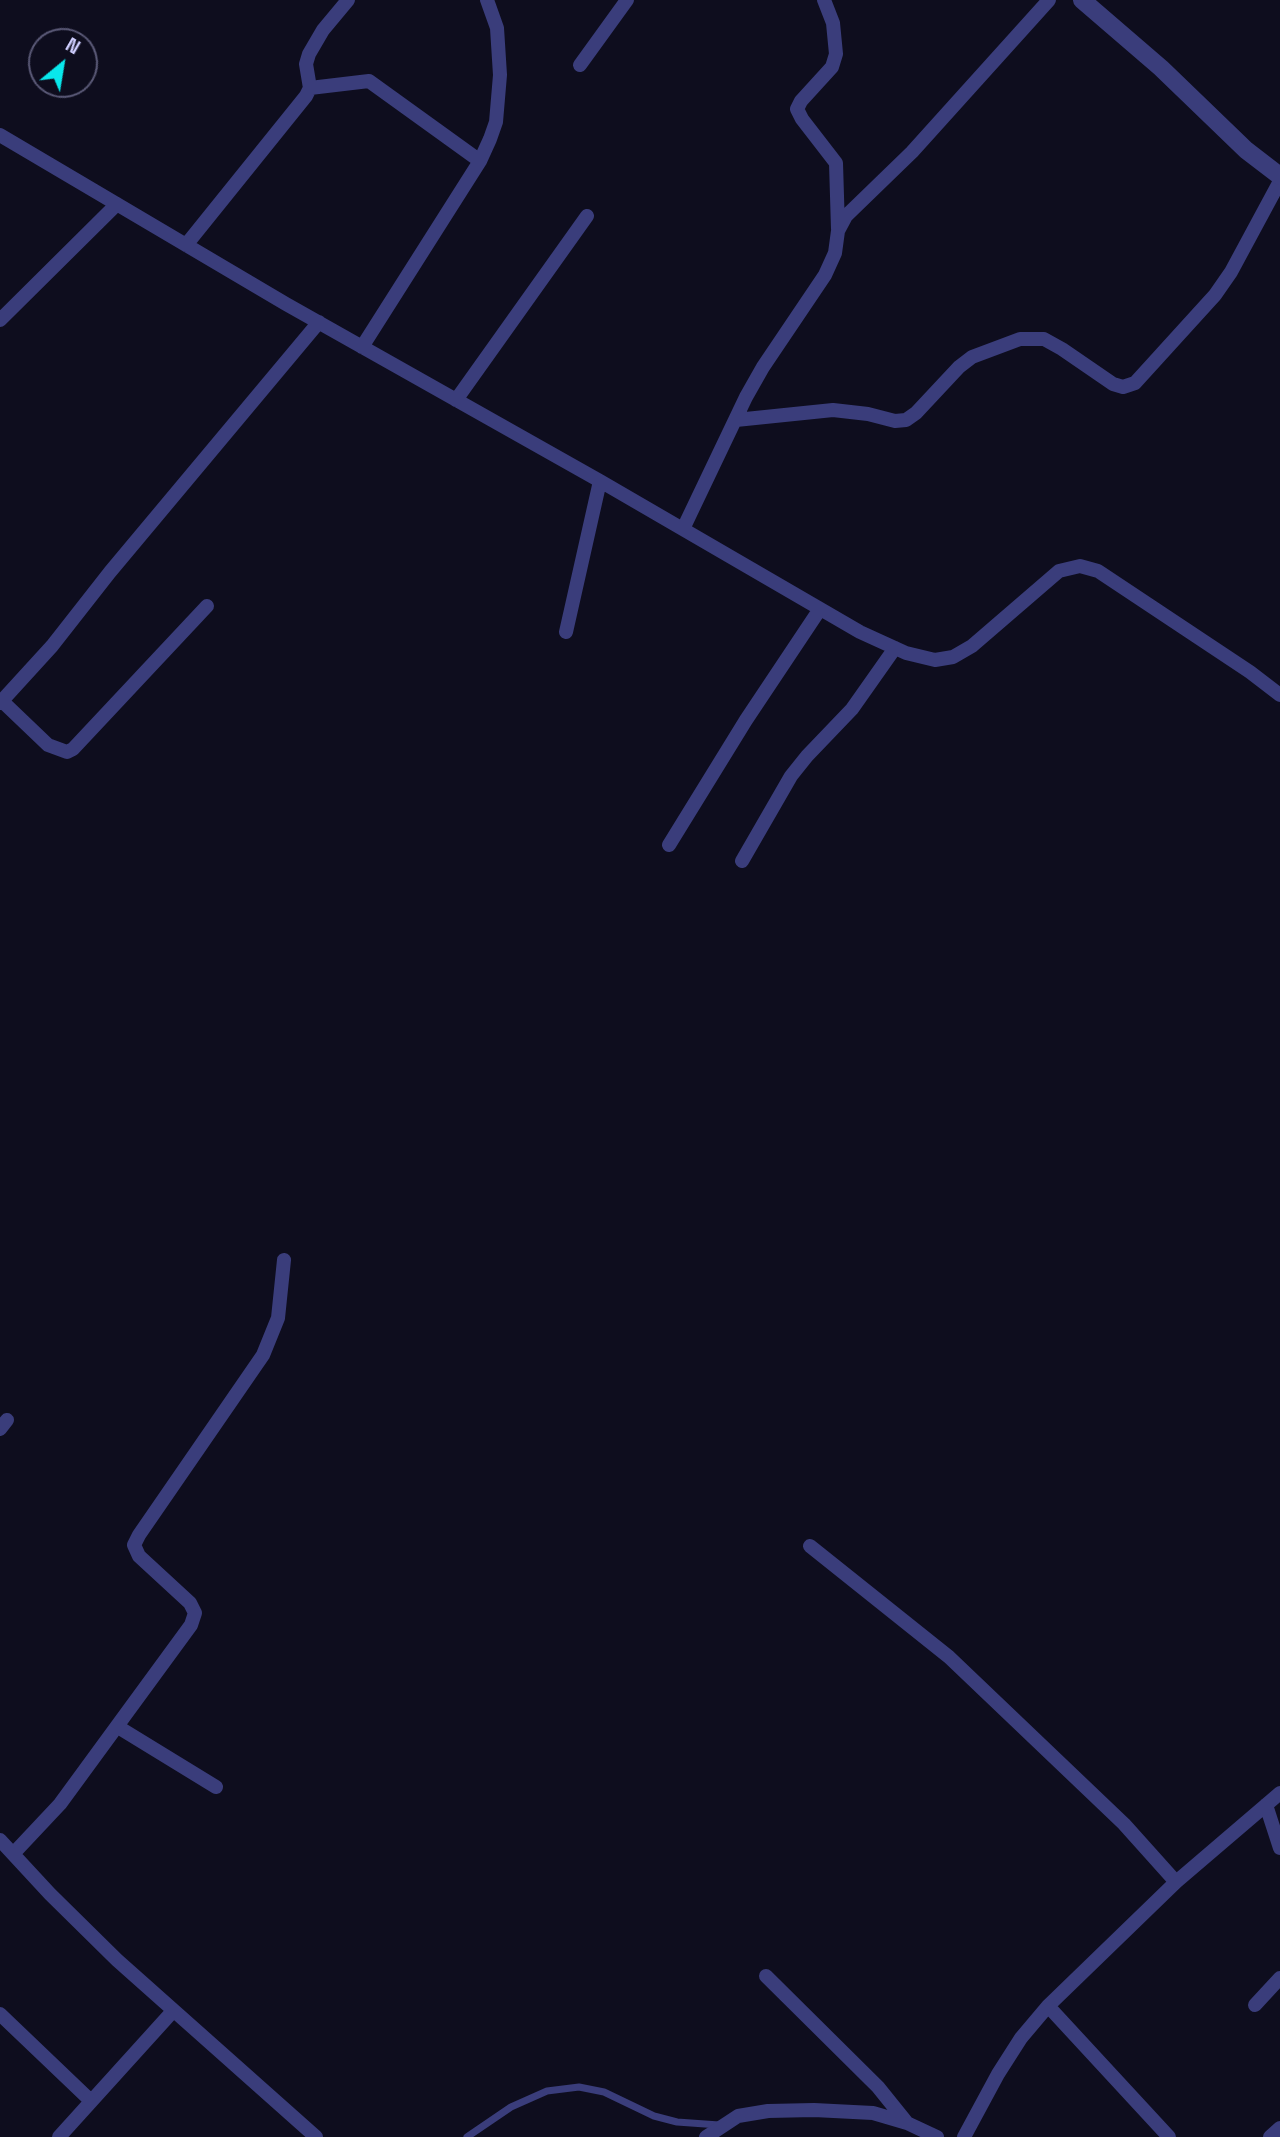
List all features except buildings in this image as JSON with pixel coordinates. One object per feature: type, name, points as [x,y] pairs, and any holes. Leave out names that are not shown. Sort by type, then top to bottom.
[{"type":"street","points":[[310,88],[306,64],[309,54],[323,30],[348,0]]},
{"type":"street","points":[[362,346],[480,161],[496,122],[500,75],[496,28],[487,0]]},
{"type":"street","points":[[580,65],[627,0]]},
{"type":"street","points":[[683,529],[763,368],[825,275],[835,253],[838,232],[836,163],[802,120],[797,109],[832,67],[836,54],[834,23],[824,0]]},
{"type":"street","points":[[838,232],[853,207],[912,152],[1049,0]]},
{"type":"street","points":[[736,420],[833,411],[868,414],[895,421],[906,419],[916,414],[959,367],[972,357],[1020,339],[1044,339],[1113,384],[1123,387],[1135,383],[1215,295],[1231,272],[1280,178],[1246,150],[1161,68],[1082,0]]},
{"type":"street","points":[[186,245],[310,88],[369,81],[480,161]]},
{"type":"street","points":[[0,135],[319,322],[860,632],[895,648],[935,660],[953,657],[972,646],[1059,571],[1080,566],[1098,571],[1250,672],[1280,695]]},
{"type":"street","points":[[0,320],[117,204]]},
{"type":"street","points":[[456,400],[587,216]]},
{"type":"street","points":[[206,606],[73,749],[67,752],[48,745],[1,702],[52,646],[110,572],[319,322]]},
{"type":"street","points":[[566,632],[600,481]]},
{"type":"street","points":[[669,845],[746,720],[820,609]]},
{"type":"street","points":[[742,860],[791,776],[852,709],[895,648]]},
{"type":"street","points":[[13,1854],[60,1804],[191,1625],[195,1613],[190,1603],[139,1556],[134,1545],[263,1355],[278,1318],[284,1260]]},
{"type":"street","points":[[810,1546],[949,1657],[1124,1824],[1176,1882]]},
{"type":"street","points":[[118,1727],[216,1787]]},
{"type":"street","points":[[964,2137],[1021,2038],[1048,2006],[1176,1882],[1280,1793]]},
{"type":"street","points":[[1266,1805],[1280,1849]]},
{"type":"street","points":[[0,1840],[50,1894],[173,2011],[316,2137]]},
{"type":"street","points":[[766,1976],[878,2087],[907,2123]]},
{"type":"street","points":[[1255,2005],[1280,1978]]},
{"type":"street","points":[[1048,2006],[1169,2137]]},
{"type":"street","points":[[59,2137],[173,2011]]},
{"type":"street","points":[[0,2015],[91,2101]]},
{"type":"street","points":[[706,2137],[738,2116],[768,2111],[814,2110],[873,2113],[907,2123],[937,2137]]},
{"type":"street","points":[[1270,2137],[1280,2128]]},
{"type":"lane","points":[[467,2137],[523,2101],[547,2091],[579,2087],[604,2092],[654,2116],[677,2122],[723,2125]]}]
